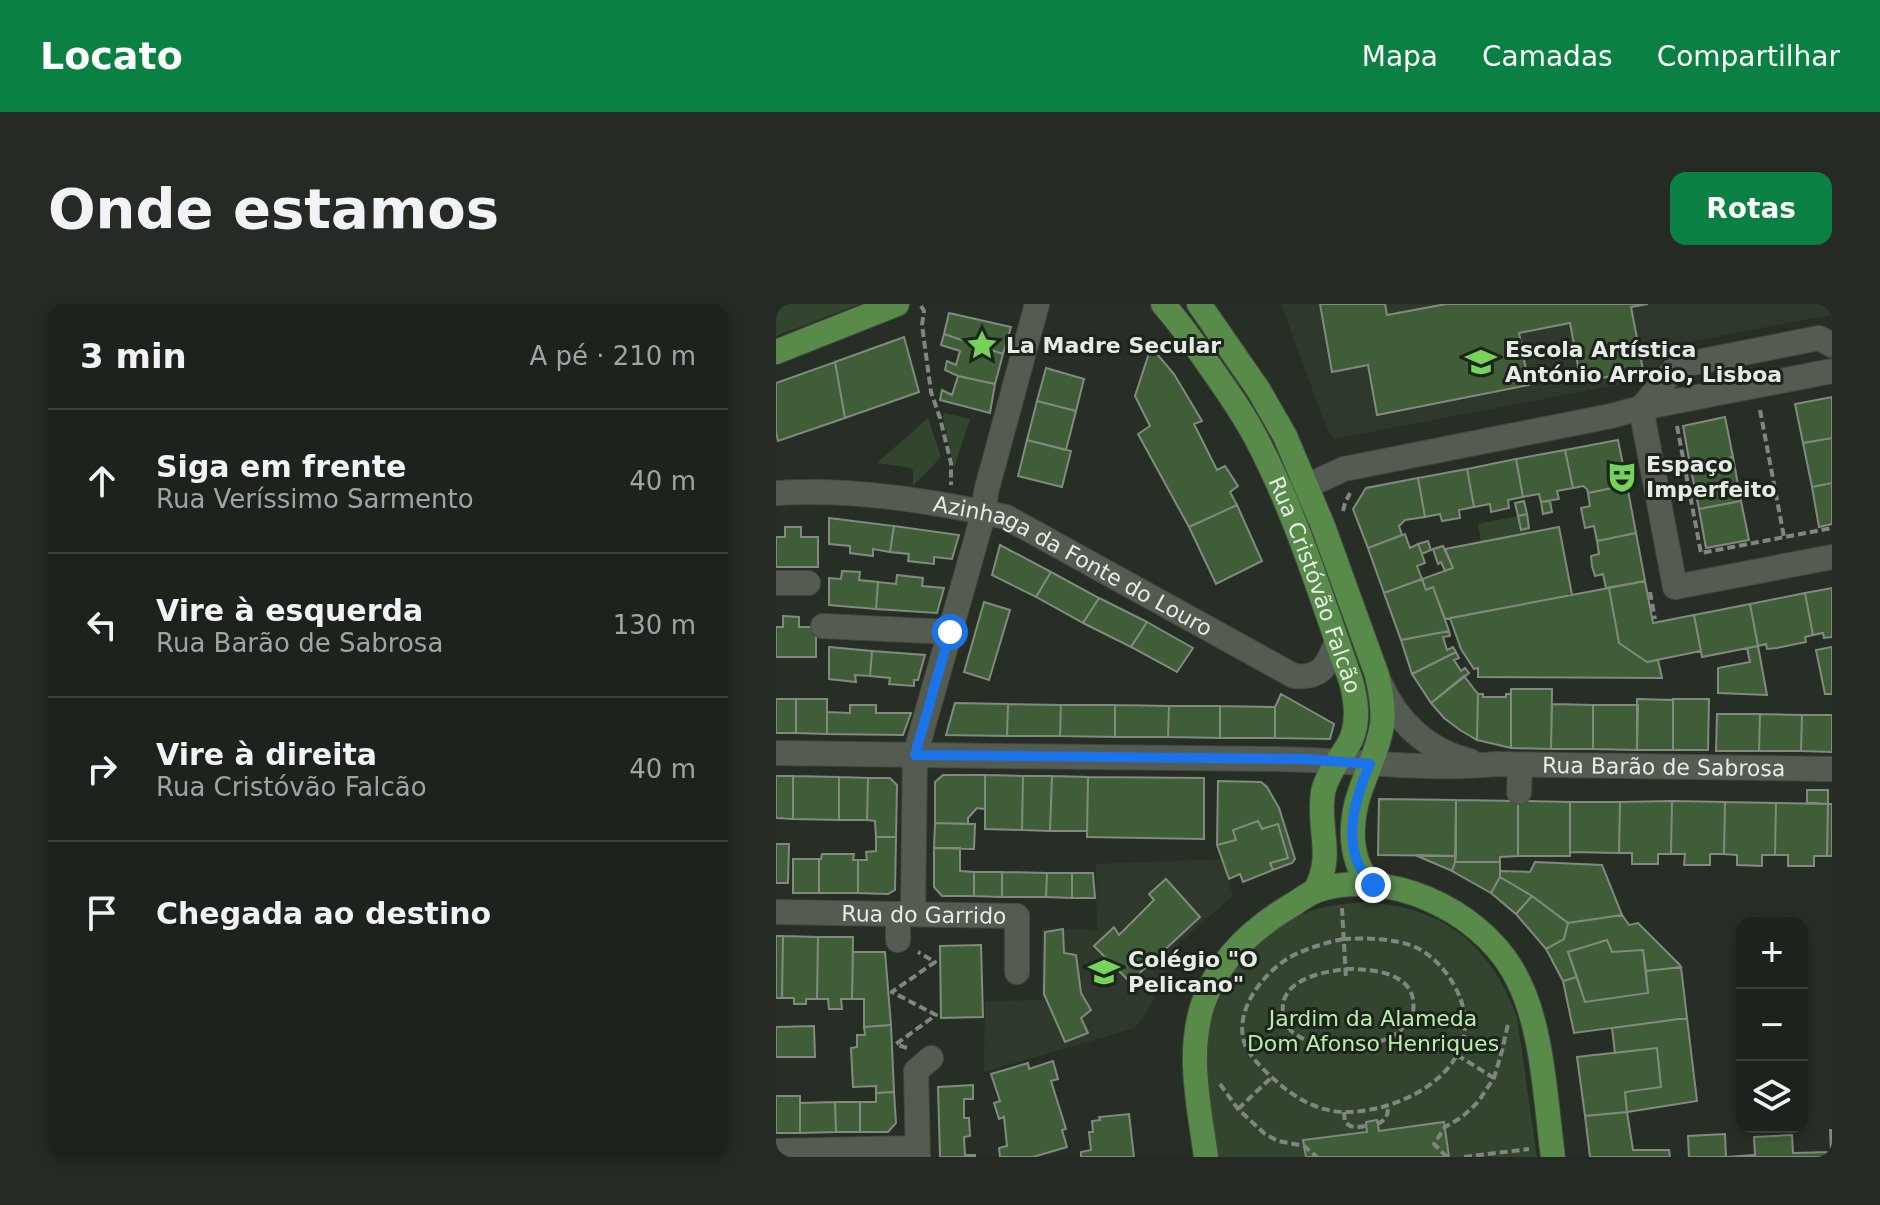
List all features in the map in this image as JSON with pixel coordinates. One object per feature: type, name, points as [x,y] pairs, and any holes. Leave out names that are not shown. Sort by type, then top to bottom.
[{"type":"main road","points":[[776,352],[897,304]]},
{"type":"main road","name":"Rua Cristóvão Falcão","points":[[1163,304],[1174,315],[1241,413],[1262,450],[1283,496],[1356,698],[1355,730],[1324,790],[1322,810],[1326,858],[1325,869],[1315,891]]},
{"type":"main road","name":"Rua Cristóvão Falcão","points":[[1199,304],[1272,412],[1293,451],[1377,675],[1382,700],[1382,726],[1359,790],[1352,821],[1357,863],[1373,885]]},
{"type":"main road","points":[[1206,1157],[1196,1084],[1195,1048],[1204,1002],[1225,961],[1258,927],[1315,891],[1340,886],[1373,885],[1415,894],[1460,915],[1480,930],[1512,968],[1532,1014],[1552,1152]]},
{"type":"street","points":[[898,940],[906,914],[915,755],[984,512],[986,492],[1037,304]]},
{"type":"street","points":[[1641,408],[1677,366],[1819,338],[1832,345]]},
{"type":"street","points":[[1283,496],[1344,469],[1832,371]]},
{"type":"street","points":[[1641,408],[1675,587],[1832,557]]},
{"type":"street","name":"Azinhaga da Fonte do Louro","points":[[776,493],[822,491],[952,506],[1006,517],[1294,676],[1307,677],[1323,669],[1337,642]]},
{"type":"street","points":[[776,583],[808,583]]},
{"type":"street","points":[[823,626],[950,632]]},
{"type":"street","name":"Rua Barão de Sabrosa","points":[[1377,675],[1393,707],[1415,733],[1453,756],[1478,763],[1832,769]]},
{"type":"street","name":"Rua Barão de Sabrosa","points":[[776,753],[1305,759],[1459,767],[1508,764]]},
{"type":"street","points":[[1508,764],[1519,792]]},
{"type":"street","name":"Rua do Garrido","points":[[776,912],[1017,916],[1017,972]]},
{"type":"street","points":[[776,1151],[918,1153],[924,1064]]},
{"type":"path","points":[[920,304],[924,311],[922,325],[931,392],[951,463],[952,506]]},
{"type":"path","points":[[1759,406],[1784,537]]},
{"type":"path","points":[[1676,422],[1701,553],[1832,528]]},
{"type":"path","points":[[1340,886],[1346,979]]},
{"type":"path","points":[[1343,939],[1401,943],[1427,954],[1438,963],[1453,984],[1463,1005],[1465,1026],[1457,1055],[1426,1088],[1403,1101],[1362,1111],[1324,1110],[1290,1092],[1250,1053],[1244,1038],[1242,1019],[1267,976],[1306,949],[1343,939]]},
{"type":"path","points":[[898,940],[935,962],[892,992],[936,1015],[896,1044],[924,1064]]},
{"type":"path","points":[[1346,969],[1371,970],[1393,976],[1407,986],[1412,995],[1413,1012],[1406,1025],[1383,1040],[1357,1044],[1326,1045],[1293,1033],[1286,1025],[1283,1012],[1287,994],[1300,982],[1321,973],[1346,969]]},
{"type":"path","points":[[1447,1157],[1434,1144],[1445,1127],[1478,1102],[1494,1078],[1509,1011]]},
{"type":"path","points":[[1457,1055],[1494,1078]]},
{"type":"path","points":[[1238,1109],[1272,1077]]},
{"type":"path","points":[[1218,1080],[1238,1109],[1265,1134],[1278,1141],[1304,1146],[1317,1157]]},
{"type":"path","points":[[1377,1124],[1384,1121],[1388,1106]]},
{"type":"path","points":[[1344,1112],[1345,1122],[1349,1126],[1366,1126]]},
{"type":"path","points":[[1464,1157],[1552,1152]]},
{"type":"shaded area","name":"Escola Artística António Arroio, Lisboa","points":[[1281,304],[1832,304],[1832,316],[1668,346],[1653,378],[1334,439],[1327,429]]},
{"type":"shaded area","name":"Colégio \"O Pelicano\"","points":[[1222,859],[1233,896],[1179,943],[1146,1014],[1135,1028],[984,1072],[985,1001],[1042,1000],[1042,928],[1097,930],[1096,864]]},
{"type":"green space","points":[[776,304],[860,304],[776,336]]},
{"type":"green space","points":[[944,413],[970,419],[954,468],[943,418]]},
{"type":"green space","points":[[928,418],[941,457],[913,486],[911,468],[877,463]]},
{"type":"green space","points":[[1518,516],[1521,529],[1529,528],[1530,532],[1481,542],[1478,524]]},
{"type":"green space","name":"Jardim da Alameda Dom Afonso Henriques","points":[[1367,902],[1419,912],[1441,922],[1461,934],[1493,969],[1517,1017],[1537,1157],[1218,1157],[1207,1058],[1214,1014],[1233,973],[1262,939],[1300,915],[1316,909]]},
{"type":"building","points":[[1320,304],[1385,304],[1387,315],[1446,304],[1648,304],[1631,307],[1643,370],[1581,382],[1570,323],[1519,333],[1529,385],[1377,415],[1368,365],[1332,372]]},
{"type":"building","points":[[949,313],[1011,327],[1003,354],[944,334]]},
{"type":"building","points":[[944,334],[1003,354],[995,384],[945,370],[947,361],[956,365],[960,351],[941,345]]},
{"type":"building","points":[[904,337],[919,392],[845,418],[835,362]]},
{"type":"building","points":[[1151,347],[1174,374],[1202,421],[1194,424],[1217,470],[1225,466],[1238,486],[1230,492],[1237,505],[1189,527],[1138,434],[1150,426],[1135,396]]},
{"type":"building","points":[[835,362],[845,418],[778,441],[776,383]]},
{"type":"building","points":[[1046,368],[1084,379],[1076,411],[1037,401]]},
{"type":"building","points":[[958,376],[995,384],[990,413],[940,400],[942,390],[952,395]]},
{"type":"building","points":[[1832,397],[1832,438],[1803,443],[1795,404]]},
{"type":"building","points":[[1037,401],[1076,411],[1066,450],[1027,440]]},
{"type":"building","points":[[1725,417],[1733,457],[1690,465],[1683,426]]},
{"type":"building","points":[[1832,438],[1832,483],[1812,487],[1803,443]]},
{"type":"building","points":[[1027,440],[1071,451],[1062,487],[1018,476]]},
{"type":"building","points":[[1618,440],[1627,485],[1588,493],[1583,486],[1573,488],[1565,450]]},
{"type":"building","points":[[1565,450],[1573,488],[1557,491],[1559,499],[1541,502],[1539,494],[1523,497],[1516,459]]},
{"type":"building","points":[[1733,457],[1741,501],[1699,509],[1690,465]]},
{"type":"building","points":[[1516,459],[1523,497],[1508,500],[1509,508],[1491,512],[1490,504],[1474,507],[1467,469]]},
{"type":"building","points":[[1467,469],[1474,507],[1459,510],[1460,518],[1442,521],[1440,514],[1425,517],[1418,478]]},
{"type":"building","points":[[1418,478],[1425,517],[1405,520],[1399,526],[1402,535],[1368,548],[1353,509],[1366,488]]},
{"type":"building","points":[[1832,483],[1832,524],[1819,527],[1812,487]]},
{"type":"building","points":[[1627,485],[1636,533],[1597,541],[1594,526],[1585,528],[1581,508],[1590,506],[1588,493]]},
{"type":"building","points":[[1524,501],[1527,514],[1518,516],[1515,503]]},
{"type":"building","points":[[1550,501],[1552,512],[1543,514],[1541,502]]},
{"type":"building","points":[[1741,501],[1749,540],[1706,548],[1699,509]]},
{"type":"building","points":[[1237,505],[1262,561],[1216,584],[1189,527]]},
{"type":"building","points":[[1527,514],[1529,528],[1521,530],[1518,516]]},
{"type":"building","points":[[829,518],[894,526],[890,552],[873,549],[873,556],[850,553],[850,546],[829,544]]},
{"type":"building","points":[[894,526],[959,535],[952,559],[934,557],[934,564],[908,561],[909,554],[890,552]]},
{"type":"building","points":[[785,527],[801,527],[801,537],[818,537],[818,567],[776,567],[776,537],[785,537]]},
{"type":"building","points":[[1559,527],[1572,595],[1445,619],[1433,587],[1426,590],[1422,579],[1453,568],[1445,549]]},
{"type":"building","points":[[1636,533],[1645,581],[1606,588],[1603,574],[1595,576],[1592,566],[1591,556],[1599,554],[1597,541]]},
{"type":"building","points":[[1405,534],[1410,548],[1418,544],[1425,563],[1417,566],[1422,579],[1384,593],[1368,548]]},
{"type":"building","points":[[1428,541],[1431,550],[1422,554],[1418,544]]},
{"type":"building","points":[[1000,545],[1051,572],[1036,597],[992,575]]},
{"type":"building","points":[[1443,546],[1453,568],[1445,571],[1441,562],[1438,564],[1433,549]]},
{"type":"building","points":[[842,571],[860,572],[859,580],[878,582],[876,609],[829,605],[829,578],[841,579]]},
{"type":"building","points":[[1051,572],[1099,598],[1083,623],[1036,597]]},
{"type":"building","points":[[897,575],[923,578],[922,586],[944,588],[937,613],[876,609],[878,582],[896,584]]},
{"type":"building","points":[[1422,579],[1426,590],[1433,587],[1449,631],[1401,640],[1384,593]]},
{"type":"building","points":[[1645,581],[1653,623],[1694,615],[1701,651],[1647,662],[1619,643],[1609,588]]},
{"type":"building","points":[[1609,588],[1619,643],[1647,662],[1658,660],[1662,678],[1478,677],[1478,668],[1474,669],[1461,649],[1450,618]]},
{"type":"building","points":[[1832,588],[1832,637],[1824,638],[1823,633],[1813,635],[1805,593]]},
{"type":"building","points":[[1805,593],[1813,635],[1805,637],[1806,642],[1777,648],[1767,649],[1766,644],[1758,646],[1750,604]]},
{"type":"building","points":[[1099,598],[1147,622],[1131,647],[1083,623]]},
{"type":"building","points":[[984,602],[1010,610],[989,680],[964,672]]},
{"type":"building","points":[[1750,604],[1758,646],[1702,657],[1694,615]]},
{"type":"building","points":[[783,616],[799,617],[799,627],[816,627],[816,657],[776,657],[776,627],[783,627]]},
{"type":"building","points":[[1147,622],[1193,648],[1177,672],[1131,647]]},
{"type":"building","points":[[1449,631],[1450,636],[1443,637],[1447,650],[1453,647],[1456,652],[1412,674],[1401,640]]},
{"type":"building","points":[[1758,646],[1767,695],[1718,693],[1718,668],[1750,662],[1747,648]]},
{"type":"building","points":[[829,647],[872,651],[870,676],[855,675],[856,682],[829,679]]},
{"type":"building","points":[[1832,647],[1832,694],[1825,694],[1816,650]]},
{"type":"building","points":[[872,651],[925,655],[914,686],[889,684],[890,678],[870,676]]},
{"type":"building","points":[[1456,652],[1459,658],[1454,660],[1461,671],[1465,668],[1469,673],[1431,703],[1412,674]]},
{"type":"building","points":[[1464,676],[1478,694],[1477,740],[1444,718],[1431,703]]},
{"type":"building","points":[[1511,689],[1552,689],[1551,749],[1511,748]]},
{"type":"building","points":[[1281,694],[1334,724],[1330,739],[1275,738],[1275,707]]},
{"type":"building","points":[[1478,694],[1483,694],[1483,697],[1506,697],[1506,694],[1511,694],[1511,748],[1477,740]]},
{"type":"building","points":[[776,699],[796,699],[796,733],[776,733]]},
{"type":"building","points":[[796,699],[827,699],[827,734],[796,733]]},
{"type":"building","points":[[1637,699],[1673,700],[1673,750],[1637,750]]},
{"type":"building","points":[[1673,699],[1709,699],[1708,750],[1673,750]]},
{"type":"building","points":[[955,703],[1008,704],[1007,736],[946,735]]},
{"type":"building","points":[[1008,704],[1061,705],[1060,736],[1007,736]]},
{"type":"building","points":[[1552,704],[1593,705],[1593,749],[1551,749]]},
{"type":"building","points":[[850,705],[876,705],[876,713],[911,713],[903,735],[827,734],[827,712],[850,713]]},
{"type":"building","points":[[1061,705],[1115,705],[1115,737],[1060,736]]},
{"type":"building","points":[[1115,705],[1169,706],[1168,737],[1115,737]]},
{"type":"building","points":[[1593,705],[1638,705],[1637,750],[1593,749]]},
{"type":"building","points":[[1169,706],[1220,706],[1220,738],[1168,737]]},
{"type":"building","points":[[1220,706],[1275,707],[1275,738],[1220,738]]},
{"type":"building","points":[[1717,714],[1760,714],[1759,751],[1716,751]]},
{"type":"building","points":[[1760,714],[1802,715],[1801,751],[1759,751]]},
{"type":"building","points":[[1802,715],[1832,715],[1832,752],[1801,751]]},
{"type":"building","points":[[943,775],[985,775],[985,809],[977,808],[968,818],[968,824],[935,823],[935,782]]},
{"type":"building","points":[[985,775],[1023,776],[1022,830],[985,829]]},
{"type":"building","points":[[776,776],[793,776],[793,819],[776,818]]},
{"type":"building","points":[[793,776],[839,777],[839,820],[793,819]]},
{"type":"building","points":[[1023,776],[1052,776],[1050,831],[1022,830]]},
{"type":"building","points":[[1052,776],[1088,777],[1087,831],[1050,831]]},
{"type":"building","points":[[839,777],[868,778],[867,820],[839,820]]},
{"type":"building","points":[[1088,777],[1204,778],[1204,839],[1087,837]]},
{"type":"building","points":[[868,778],[890,778],[897,785],[896,837],[876,837],[875,821],[867,820]]},
{"type":"building","points":[[1218,781],[1261,782],[1267,787],[1279,808],[1295,859],[1292,863],[1273,870],[1270,863],[1288,858],[1278,824],[1262,829],[1258,821],[1233,830],[1236,840],[1217,845]]},
{"type":"building","points":[[1807,790],[1828,790],[1828,804],[1807,803]]},
{"type":"building","points":[[1379,799],[1456,800],[1456,856],[1378,855]]},
{"type":"building","points":[[1456,800],[1518,801],[1518,856],[1500,857],[1500,862],[1455,862]]},
{"type":"building","points":[[1518,801],[1570,802],[1570,856],[1518,856]]},
{"type":"building","points":[[1672,801],[1671,854],[1658,854],[1658,864],[1632,864],[1632,853],[1619,853],[1620,802]]},
{"type":"building","points":[[1672,801],[1725,802],[1724,854],[1710,854],[1710,865],[1684,865],[1685,854],[1671,854]]},
{"type":"building","points":[[1570,802],[1620,802],[1619,853],[1570,852]]},
{"type":"building","points":[[1725,802],[1776,803],[1775,855],[1762,855],[1762,866],[1737,865],[1737,855],[1724,854]]},
{"type":"building","points":[[1776,803],[1828,804],[1827,856],[1814,856],[1814,866],[1788,866],[1788,855],[1775,855]]},
{"type":"building","points":[[1828,804],[1832,804],[1832,856],[1827,856]]},
{"type":"building","points":[[1258,821],[1262,829],[1278,824],[1288,858],[1270,863],[1273,870],[1243,882],[1240,874],[1229,879],[1217,845],[1236,840],[1233,830]]},
{"type":"building","points":[[935,823],[975,824],[974,849],[934,848]]},
{"type":"building","points":[[876,837],[896,837],[895,890],[888,894],[858,893],[858,860],[867,860],[866,852],[876,851]]},
{"type":"building","points":[[776,844],[789,844],[788,883],[776,883]]},
{"type":"building","points":[[934,848],[960,848],[960,871],[974,872],[974,896],[942,896],[934,887]]},
{"type":"building","points":[[822,854],[854,854],[853,860],[858,860],[858,893],[819,893],[819,859]]},
{"type":"building","points":[[1415,855],[1456,856],[1452,871]]},
{"type":"building","points":[[793,859],[819,859],[819,893],[793,893]]},
{"type":"building","points":[[1455,862],[1500,862],[1500,877],[1491,893],[1452,871]]},
{"type":"building","points":[[1535,862],[1602,865],[1622,915],[1568,923],[1500,877],[1500,871],[1530,872]]},
{"type":"building","points":[[974,872],[1002,872],[1002,897],[974,896]]},
{"type":"building","points":[[1002,872],[1047,873],[1046,897],[1002,897]]},
{"type":"building","points":[[1047,873],[1072,873],[1072,898],[1046,897]]},
{"type":"building","points":[[1072,873],[1093,873],[1095,898],[1072,898]]},
{"type":"building","points":[[1500,877],[1532,896],[1516,914],[1491,893]]},
{"type":"building","points":[[1166,879],[1200,917],[1130,982],[1094,946],[1114,927],[1119,935],[1154,900],[1149,894]]},
{"type":"building","points":[[1532,896],[1568,923],[1564,939],[1546,949],[1516,914]]},
{"type":"building","points":[[1622,915],[1629,925],[1638,923],[1681,967],[1646,971],[1643,950],[1612,952],[1607,940],[1568,952],[1577,977],[1563,981],[1546,949],[1564,939],[1568,923]]},
{"type":"building","points":[[1063,929],[1064,953],[1076,955],[1081,993],[1091,1010],[1081,1018],[1088,1033],[1065,1042],[1044,994],[1045,932]]},
{"type":"building","points":[[776,936],[783,936],[782,998],[776,998]]},
{"type":"building","points":[[783,936],[818,937],[817,999],[806,999],[806,1004],[794,1004],[794,998],[782,998]]},
{"type":"building","points":[[818,937],[853,937],[852,999],[841,999],[842,1009],[829,1009],[828,999],[817,999]]},
{"type":"building","points":[[1607,940],[1612,952],[1643,950],[1648,993],[1585,1002],[1568,952]]},
{"type":"building","points":[[981,945],[983,1017],[941,1018],[940,946]]},
{"type":"building","points":[[853,952],[885,952],[891,1025],[864,1027],[864,999],[852,999]]},
{"type":"building","points":[[1681,967],[1687,1018],[1574,1033],[1563,981],[1577,977],[1585,1002],[1648,993],[1646,971]]},
{"type":"building","points":[[1687,1018],[1697,1101],[1627,1112],[1625,1092],[1661,1087],[1657,1048],[1615,1053],[1612,1028]]},
{"type":"building","points":[[891,1025],[894,1092],[876,1093],[876,1086],[853,1087],[851,1048],[857,1047],[857,1035],[865,1035],[864,1027]]},
{"type":"building","points":[[814,1026],[815,1057],[776,1057],[776,1027]]},
{"type":"building","points":[[1657,1048],[1661,1087],[1625,1092],[1627,1112],[1585,1116],[1577,1057]]},
{"type":"building","points":[[1053,1061],[1058,1079],[1051,1081],[1066,1129],[1062,1130],[1067,1147],[1033,1157],[1000,1157],[999,1148],[1007,1146],[1004,1117],[999,1119],[994,1103],[1000,1101],[991,1074],[1028,1063],[1029,1069]]},
{"type":"building","points":[[973,1085],[973,1099],[964,1099],[964,1118],[969,1118],[970,1136],[964,1137],[965,1155],[975,1157],[940,1157],[938,1087]]},
{"type":"building","points":[[894,1092],[896,1123],[888,1132],[860,1132],[860,1102],[876,1102],[876,1093]]},
{"type":"building","points":[[776,1096],[800,1096],[800,1133],[776,1133]]},
{"type":"building","points":[[835,1102],[860,1102],[860,1132],[836,1132]]},
{"type":"building","points":[[835,1102],[836,1132],[800,1133],[800,1103]]},
{"type":"building","points":[[1627,1112],[1633,1150],[1669,1150],[1670,1157],[1590,1157],[1585,1116]]},
{"type":"building","points":[[1129,1114],[1134,1157],[1081,1157],[1081,1152],[1091,1150],[1089,1132],[1093,1132],[1092,1121],[1100,1120],[1099,1117]]},
{"type":"building","points":[[1377,1120],[1379,1131],[1444,1122],[1449,1157],[1306,1157],[1303,1140],[1367,1132],[1366,1122]]},
{"type":"building","points":[[1830,1130],[1832,1157],[1726,1157],[1755,1155],[1754,1137],[1792,1135],[1793,1153],[1831,1152]]},
{"type":"building","points":[[1725,1134],[1726,1157],[1689,1157],[1688,1136]]},
{"type":"place","name":"La Madre Secular","points":[[982,345]]},
{"type":"place","name":"Escola Artística António Arroio, Lisboa","points":[[1481,362]]},
{"type":"place","name":"Espaço Imperfeito","points":[[1622,477]]},
{"type":"place","name":"Colégio \"O Pelicano\"","points":[[1104,972]]},
{"type":"route","points":[[950,632],[915,755],[1305,759],[1370,764],[1359,790],[1352,821],[1357,863],[1373,885]]}]
